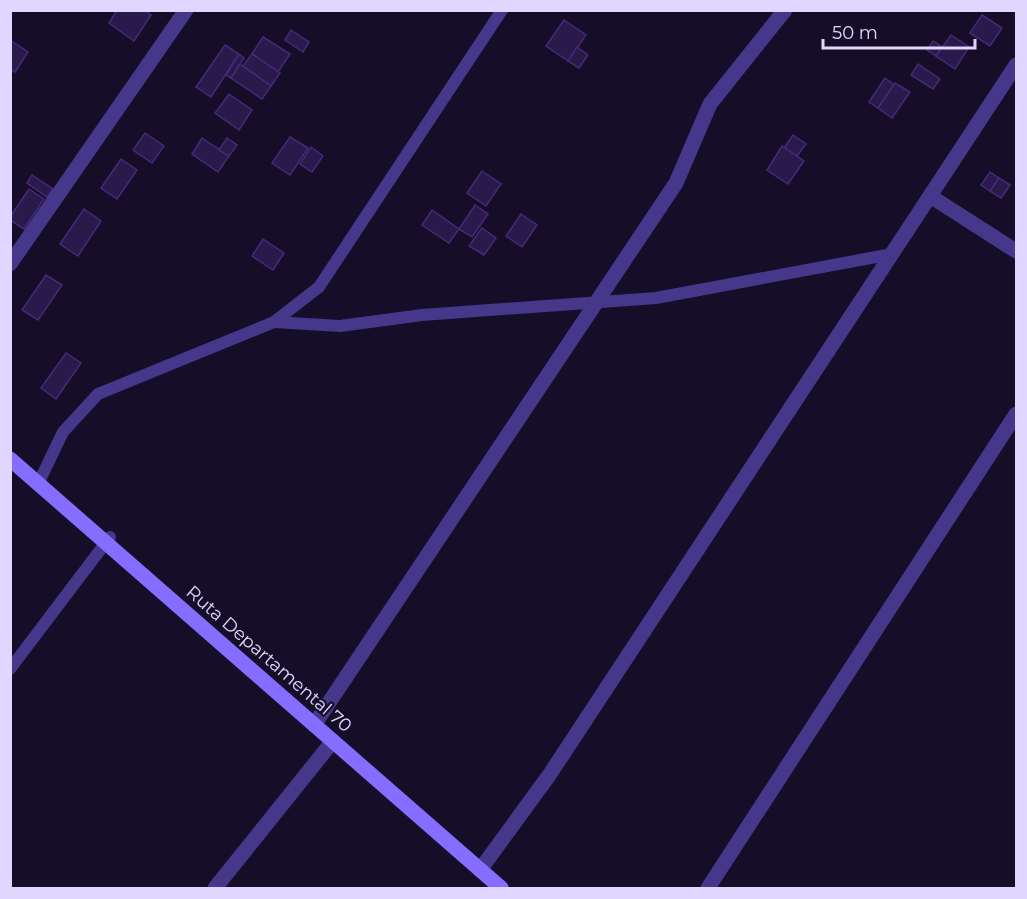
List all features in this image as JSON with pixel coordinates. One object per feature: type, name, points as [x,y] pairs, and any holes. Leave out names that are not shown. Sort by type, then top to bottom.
[{"type":"main road","name":"Ruta Departamental 70","points":[[10,459],[108,540],[314,725],[501,888]]},
{"type":"street","points":[[10,264],[186,10]]},
{"type":"street","points":[[314,725],[676,183],[710,104],[785,10]]},
{"type":"street","points":[[480,870],[550,774],[1017,65]]},
{"type":"street","points":[[930,196],[1017,251]]},
{"type":"street","points":[[708,888],[1012,433],[1017,414]]},
{"type":"street","points":[[215,888],[333,741]]},
{"type":"lane","points":[[38,484],[63,432],[98,394],[274,322],[319,287],[502,10]]},
{"type":"lane","points":[[274,322],[340,326],[422,315],[656,298],[892,254]]},
{"type":"lane","points":[[10,669],[108,540]]},
{"type":"building","points":[[117,10],[144,10],[151,15],[134,41],[109,23]]},
{"type":"building","points":[[982,15],[1002,28],[990,46],[970,33]]},
{"type":"building","points":[[564,20],[586,35],[568,61],[546,46]]},
{"type":"building","points":[[291,30],[309,42],[303,52],[285,40]]},
{"type":"building","points":[[951,35],[969,47],[955,69],[936,56]]},
{"type":"building","points":[[263,37],[290,54],[278,72],[252,54]]},
{"type":"building","points":[[10,40],[28,52],[15,72],[10,69]]},
{"type":"building","points":[[933,41],[942,47],[936,56],[927,50]]},
{"type":"building","points":[[225,45],[239,54],[211,97],[196,87]]},
{"type":"building","points":[[577,47],[588,55],[579,68],[568,61]]},
{"type":"building","points":[[239,54],[244,58],[231,78],[226,75]]},
{"type":"building","points":[[252,54],[280,73],[271,86],[243,66]]},
{"type":"building","points":[[240,64],[271,86],[262,99],[231,78]]},
{"type":"building","points":[[918,64],[940,79],[933,89],[911,75]]},
{"type":"building","points":[[885,78],[894,85],[878,108],[869,102]]},
{"type":"building","points":[[895,83],[910,92],[892,118],[878,108]]},
{"type":"building","points":[[229,94],[252,110],[239,130],[215,113]]},
{"type":"building","points":[[145,133],[164,146],[152,163],[133,150]]},
{"type":"building","points":[[793,135],[806,144],[797,156],[784,148]]},
{"type":"building","points":[[290,137],[308,148],[290,175],[272,163]]},
{"type":"building","points":[[202,138],[229,156],[218,172],[192,154]]},
{"type":"building","points":[[227,138],[237,145],[229,156],[219,150]]},
{"type":"building","points":[[782,146],[804,161],[788,184],[767,170]]},
{"type":"building","points":[[311,147],[323,156],[312,172],[300,164]]},
{"type":"building","points":[[121,159],[137,170],[117,199],[101,188]]},
{"type":"building","points":[[482,171],[501,184],[486,206],[467,193]]},
{"type":"building","points":[[990,172],[999,178],[990,191],[981,185]]},
{"type":"building","points":[[32,175],[53,189],[47,197],[27,183]]},
{"type":"building","points":[[999,178],[1010,185],[1001,198],[990,191]]},
{"type":"building","points":[[29,189],[44,199],[24,229],[10,220],[10,217]]},
{"type":"building","points":[[475,205],[488,214],[472,237],[459,229]]},
{"type":"building","points":[[84,209],[101,221],[78,256],[60,244]]},
{"type":"building","points":[[432,210],[459,229],[449,243],[422,225]]},
{"type":"building","points":[[521,214],[537,225],[522,247],[506,236]]},
{"type":"building","points":[[482,228],[496,238],[484,255],[469,246]]},
{"type":"building","points":[[263,239],[284,253],[273,270],[252,256]]},
{"type":"building","points":[[46,275],[62,285],[38,320],[22,310]]},
{"type":"building","points":[[66,353],[81,363],[56,399],[41,388]]}]
